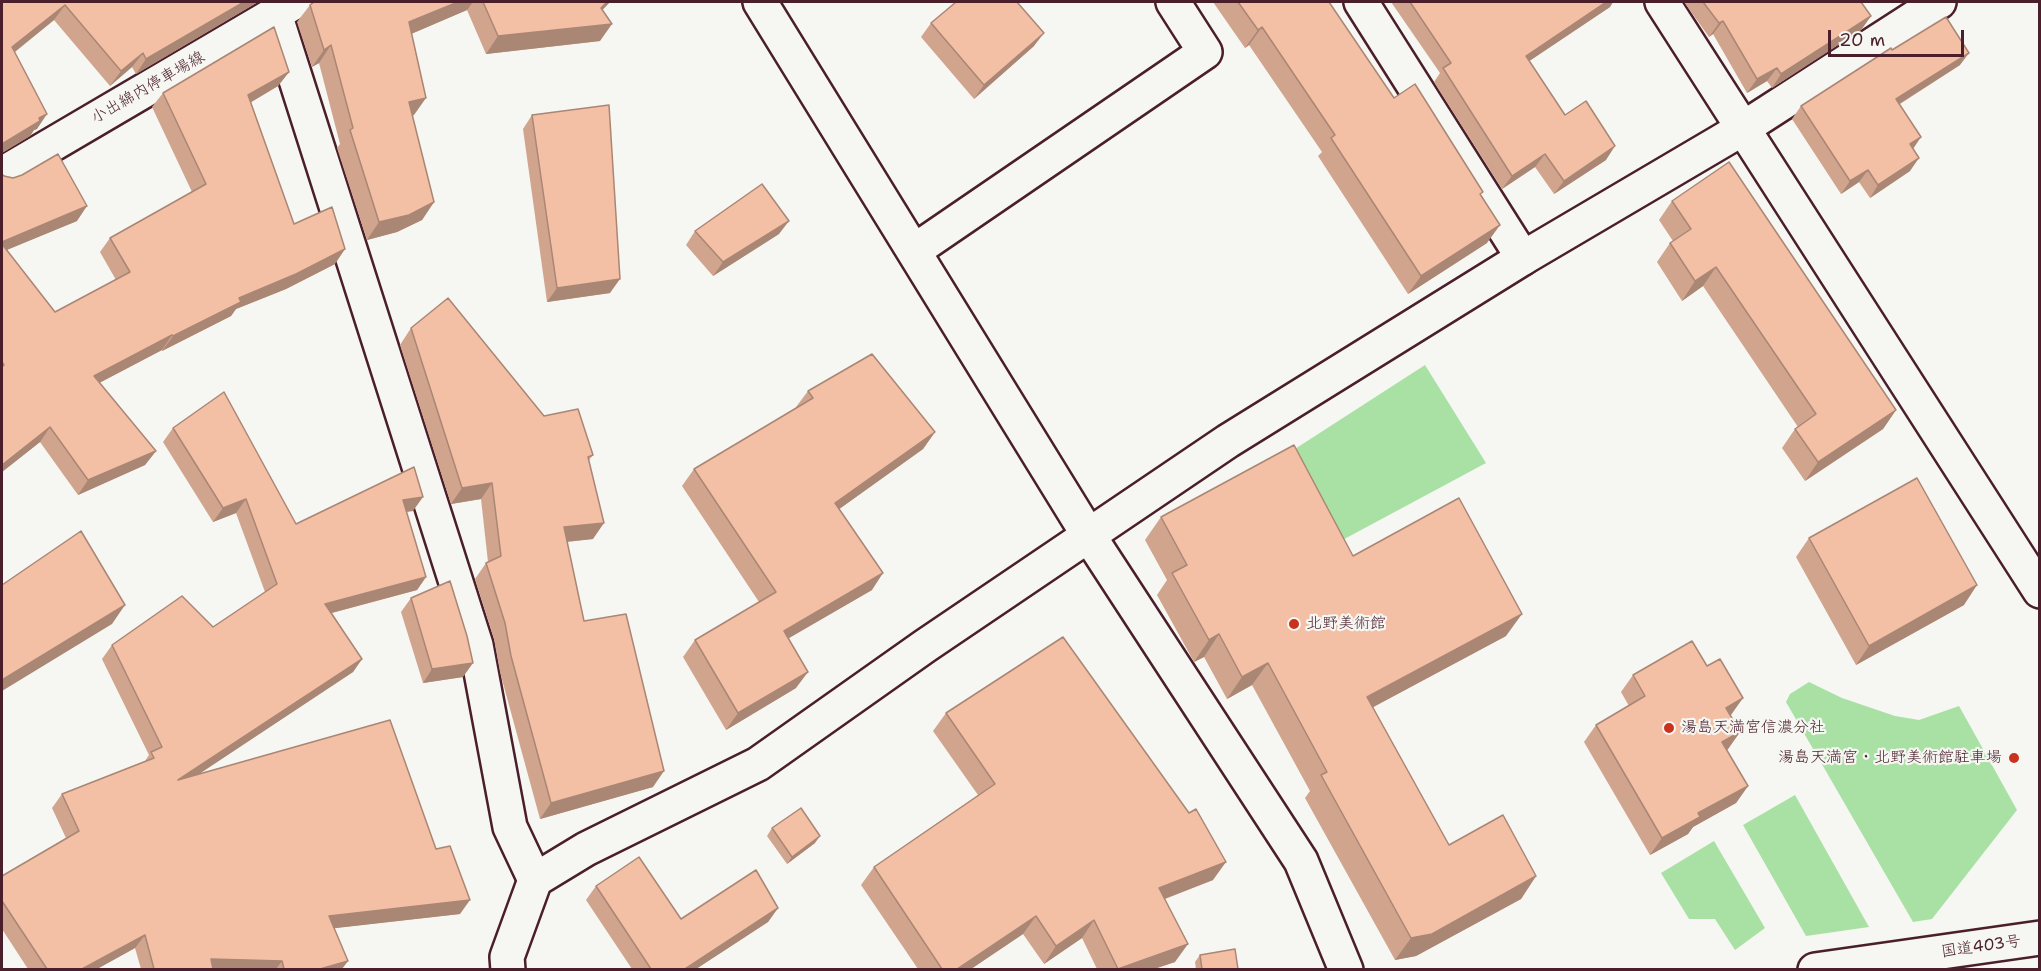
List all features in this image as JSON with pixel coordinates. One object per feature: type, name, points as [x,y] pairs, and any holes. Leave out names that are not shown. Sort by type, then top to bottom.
[{"type":"main road","points":[[760,2],[1089,536],[1301,861],[1346,969]]},
{"type":"main road","points":[[914,251],[1205,52],[1173,2]]},
{"type":"main road","points":[[1361,2],[1523,258]]},
{"type":"main road","points":[[1662,2],[2040,591]]},
{"type":"main road","points":[[508,969],[507,957],[536,880],[586,849],[758,764],[925,646],[1228,441],[1523,258],[1742,129],[1939,2]]},
{"type":"main road","points":[[285,8],[476,645],[510,827],[536,880]]},
{"type":"main road","name":"小出綿内停車場線","points":[[2,174],[285,8]]},
{"type":"main road","name":"国道403号","points":[[1815,969],[2040,938]]},
{"type":"green space","points":[[1425,365],[1486,463],[1335,544],[1284,456]]},
{"type":"green space","points":[[1809,682],[1842,698],[1895,716],[1919,720],[1959,706],[2017,810],[1932,919],[1913,922],[1786,702],[1790,694]]},
{"type":"green space","points":[[1795,795],[1869,927],[1806,936],[1743,825]]},
{"type":"green space","points":[[1714,841],[1765,928],[1735,950],[1715,919],[1689,919],[1661,873]]},
{"type":"building","points":[[2,2],[244,2],[146,59],[143,53],[121,71],[65,5],[12,47],[47,114],[39,118],[40,121],[2,144]]},
{"type":"building","points":[[314,2],[458,2],[409,22],[426,98],[409,102],[434,202],[409,215],[379,222],[350,130],[353,128],[331,45],[324,50],[310,5]]},
{"type":"building","points":[[483,2],[607,2],[601,8],[612,24],[498,36]]},
{"type":"building","points":[[956,2],[1017,2],[1044,33],[984,85],[931,23]]},
{"type":"building","points":[[1238,2],[1329,2],[1394,98],[1415,84],[1483,192],[1480,194],[1500,225],[1421,276],[1331,138],[1335,135],[1262,27],[1258,30]]},
{"type":"building","points":[[1410,2],[1606,2],[1526,56],[1565,115],[1586,101],[1615,146],[1564,181],[1545,154],[1512,176],[1443,68],[1451,63]]},
{"type":"building","points":[[1703,2],[1861,2],[1871,16],[1781,74],[1777,68],[1757,79],[1723,21],[1719,23]]},
{"type":"building","points":[[1946,17],[1969,53],[1896,99],[1921,137],[1910,144],[1919,158],[1878,185],[1868,170],[1850,181],[1801,106],[1891,48],[1892,50]]},
{"type":"building","points":[[274,27],[289,72],[248,95],[294,224],[332,207],[345,249],[296,274],[239,298],[241,302],[94,376],[156,451],[88,480],[50,427],[2,465],[2,367],[4,365],[2,362],[2,244],[55,312],[130,272],[110,238],[206,184],[163,93]]},
{"type":"building","points":[[609,105],[620,279],[557,288],[532,115]]},
{"type":"building","points":[[58,154],[87,206],[2,242],[2,174],[13,178],[22,175]]},
{"type":"building","points":[[1729,162],[1896,410],[1818,462],[1795,429],[1816,414],[1716,267],[1695,281],[1670,243],[1691,229],[1672,201]]},
{"type":"building","points":[[762,184],[789,221],[723,262],[695,231]]},
{"type":"building","points":[[448,298],[544,416],[578,409],[593,455],[588,457],[604,523],[564,527],[584,621],[626,614],[664,771],[551,803],[511,656],[505,623],[486,563],[501,556],[492,483],[462,488],[411,328]]},
{"type":"building","points":[[872,354],[935,432],[835,503],[883,573],[784,631],[808,672],[738,713],[695,640],[776,592],[694,469],[813,398],[808,391]]},
{"type":"building","points":[[224,392],[296,524],[414,467],[423,497],[403,500],[426,577],[325,604],[362,659],[178,780],[390,720],[436,849],[450,846],[470,900],[329,916],[348,961],[320,969],[284,969],[282,961],[211,959],[213,969],[154,969],[145,935],[82,969],[47,969],[2,901],[2,876],[79,831],[62,794],[154,758],[151,752],[162,747],[112,645],[182,596],[213,627],[277,584],[246,499],[223,508],[173,428]]},
{"type":"building","points":[[1294,445],[1353,556],[1459,498],[1522,614],[1367,697],[1449,845],[1503,815],[1536,876],[1432,934],[1411,938],[1321,775],[1327,772],[1268,663],[1242,677],[1219,634],[1209,640],[1172,573],[1187,565],[1161,517]]},
{"type":"building","points":[[1917,478],[1977,585],[1869,646],[1809,538]]},
{"type":"building","points":[[81,531],[125,605],[2,680],[2,585]]},
{"type":"building","points":[[450,581],[473,663],[432,669],[411,598]]},
{"type":"building","points":[[1063,637],[1189,813],[1196,809],[1226,862],[1159,888],[1188,944],[1118,969],[1094,920],[1056,946],[1036,916],[957,969],[942,969],[874,867],[995,784],[946,713]]},
{"type":"building","points":[[1692,641],[1707,666],[1720,659],[1743,698],[1726,708],[1740,732],[1722,742],[1748,786],[1698,813],[1700,817],[1662,838],[1596,725],[1645,696],[1633,675]]},
{"type":"building","points":[[801,808],[820,836],[792,857],[772,828]]},
{"type":"building","points":[[639,857],[681,919],[756,870],[778,908],[685,969],[651,969],[596,886]]},
{"type":"building","points":[[1235,949],[1238,969],[1202,969],[1200,955]]},
{"type":"place","name":"北野美術館","points":[[1294,624]]},
{"type":"place","name":"湯島天満宮信濃分社","points":[[1669,728]]},
{"type":"place","name":"湯島天満宮・北野美術館駐車場","points":[[2014,758]]}]
